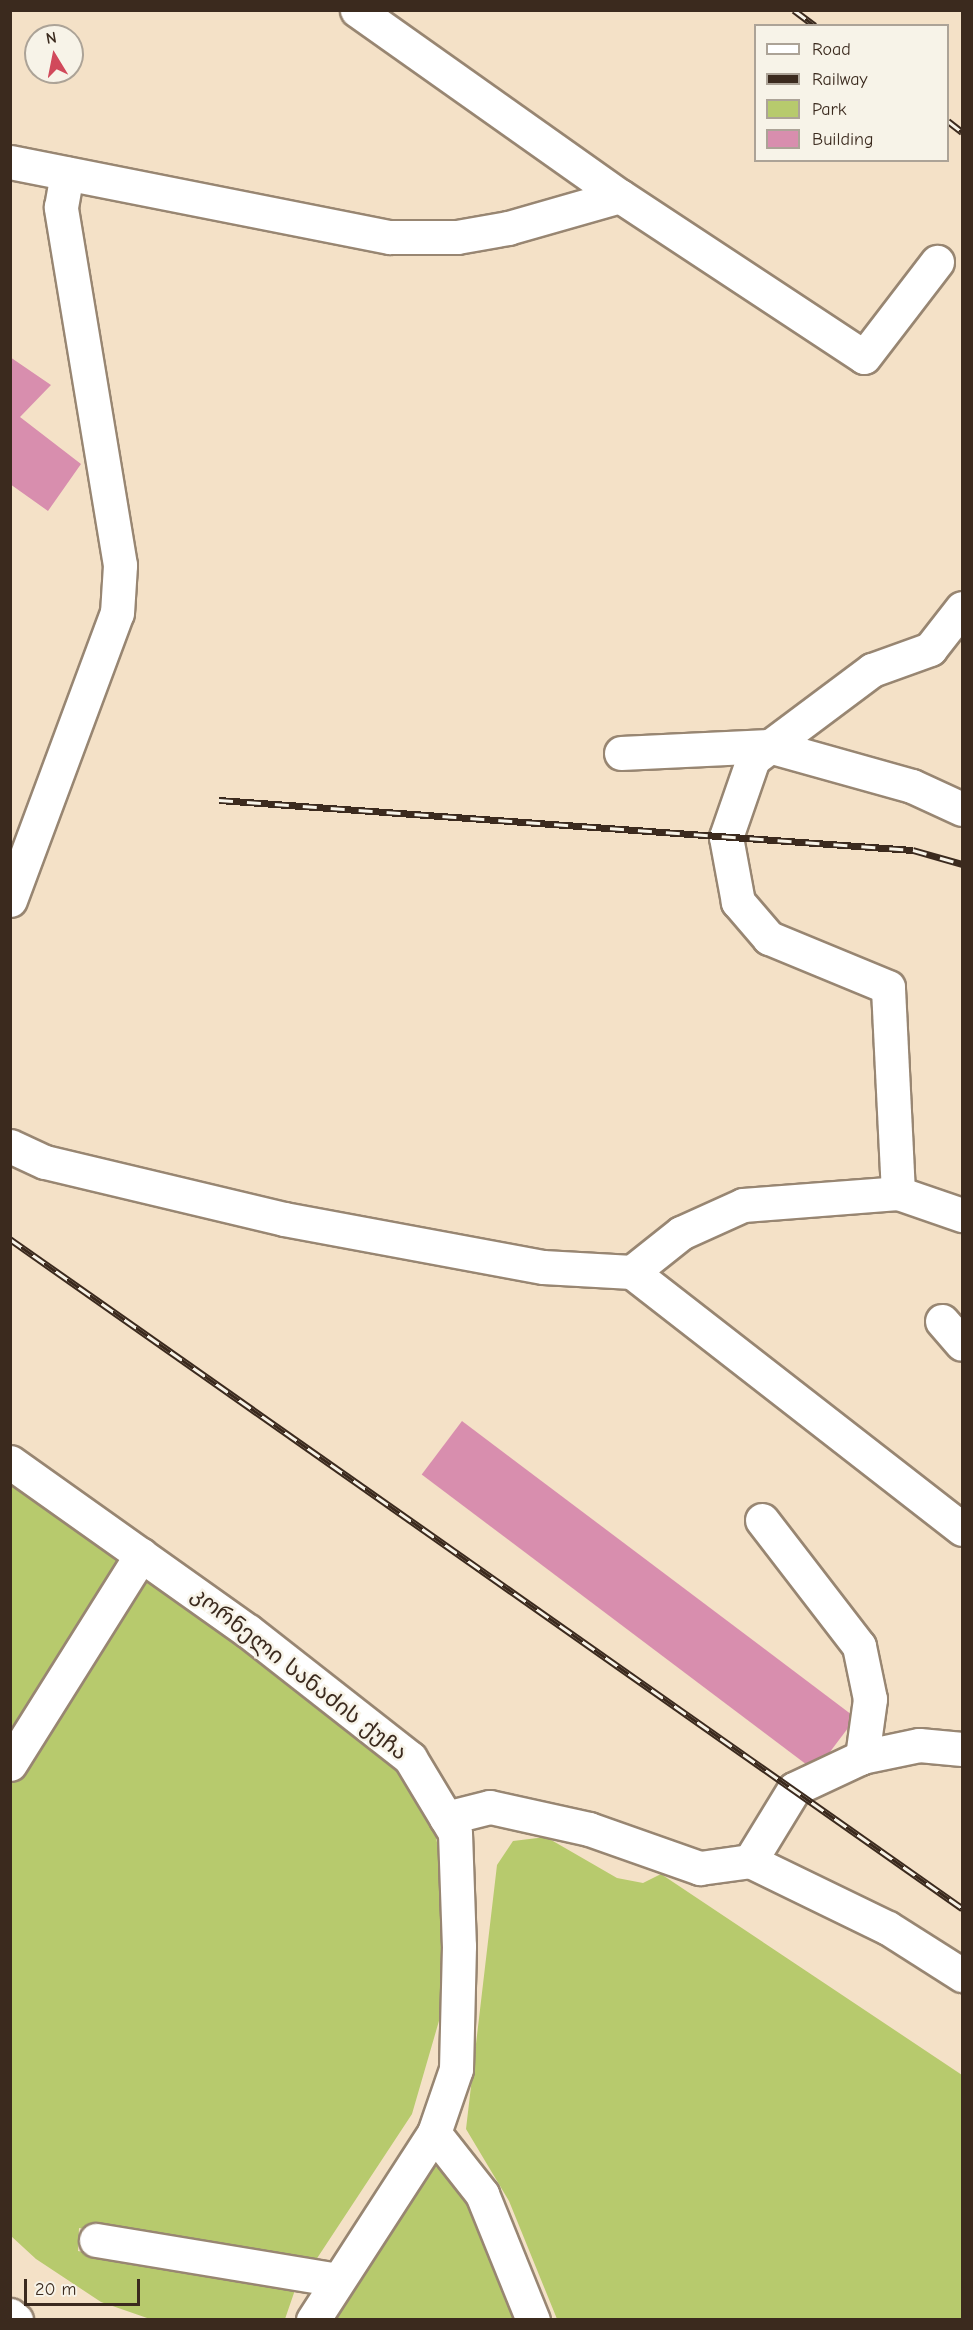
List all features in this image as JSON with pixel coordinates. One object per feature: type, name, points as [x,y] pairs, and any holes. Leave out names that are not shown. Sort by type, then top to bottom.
[{"type":"street","points":[[357,10],[620,196],[864,357],[937,262]]},
{"type":"street","points":[[10,162],[390,237],[457,237],[508,228],[620,196]]},
{"type":"street","points":[[10,900],[18,851],[84,709],[117,614],[120,565],[61,207],[67,174]]},
{"type":"street","points":[[898,1193],[888,987],[769,938],[738,902],[726,837],[753,759],[872,670],[930,649],[963,609]]},
{"type":"street","points":[[621,753],[769,746],[912,786],[963,808]]},
{"type":"street","points":[[10,1146],[45,1162],[284,1219],[543,1267],[632,1272],[963,1529]]},
{"type":"street","points":[[632,1272],[681,1233],[743,1204],[898,1193],[963,1215]]},
{"type":"street","name":"კორნელი სანაძის ქუჩა","points":[[10,1462],[248,1631],[410,1758],[455,1833],[459,1946],[456,2069],[434,2133],[313,2319]]},
{"type":"street","points":[[762,1520],[859,1646],[870,1699],[862,1757]]},
{"type":"street","points":[[10,1764],[141,1555]]},
{"type":"street","points":[[750,1861],[794,1789],[862,1757],[919,1745],[963,1749]]},
{"type":"street","points":[[446,1818],[490,1807],[589,1829],[700,1868],[750,1861],[888,1928],[963,1975]]},
{"type":"street","points":[[434,2133],[482,2194],[533,2319]]},
{"type":"street","points":[[96,2241],[337,2280]]},
{"type":"street","points":[[10,2315],[16,2319]]},
{"type":"green space","points":[[11,1473],[402,1763],[432,1812],[449,1916],[443,2007],[412,2114],[310,2269],[79,2228],[78,2251],[295,2290],[285,2319],[150,2319],[101,2302],[36,2259],[11,2236]]},
{"type":"green space","points":[[546,1837],[617,1878],[643,1883],[661,1874],[962,2075],[962,2319],[557,2319],[509,2201],[466,2129],[497,1865],[513,1841]]},
{"type":"green space","points":[[429,2166],[448,2169],[462,2183],[522,2320],[332,2320]]},
{"type":"building","points":[[10,357],[51,385],[20,417],[81,464],[48,511],[10,484]]},
{"type":"building","points":[[462,1421],[856,1718],[815,1771],[422,1475]]},
{"type":"railway","points":[[794,10],[812,24]]},
{"type":"railway","points":[[949,122],[962,132]]},
{"type":"railway","points":[[219,800],[913,850],[962,864]]},
{"type":"railway","points":[[10,1239],[962,1908]]}]
